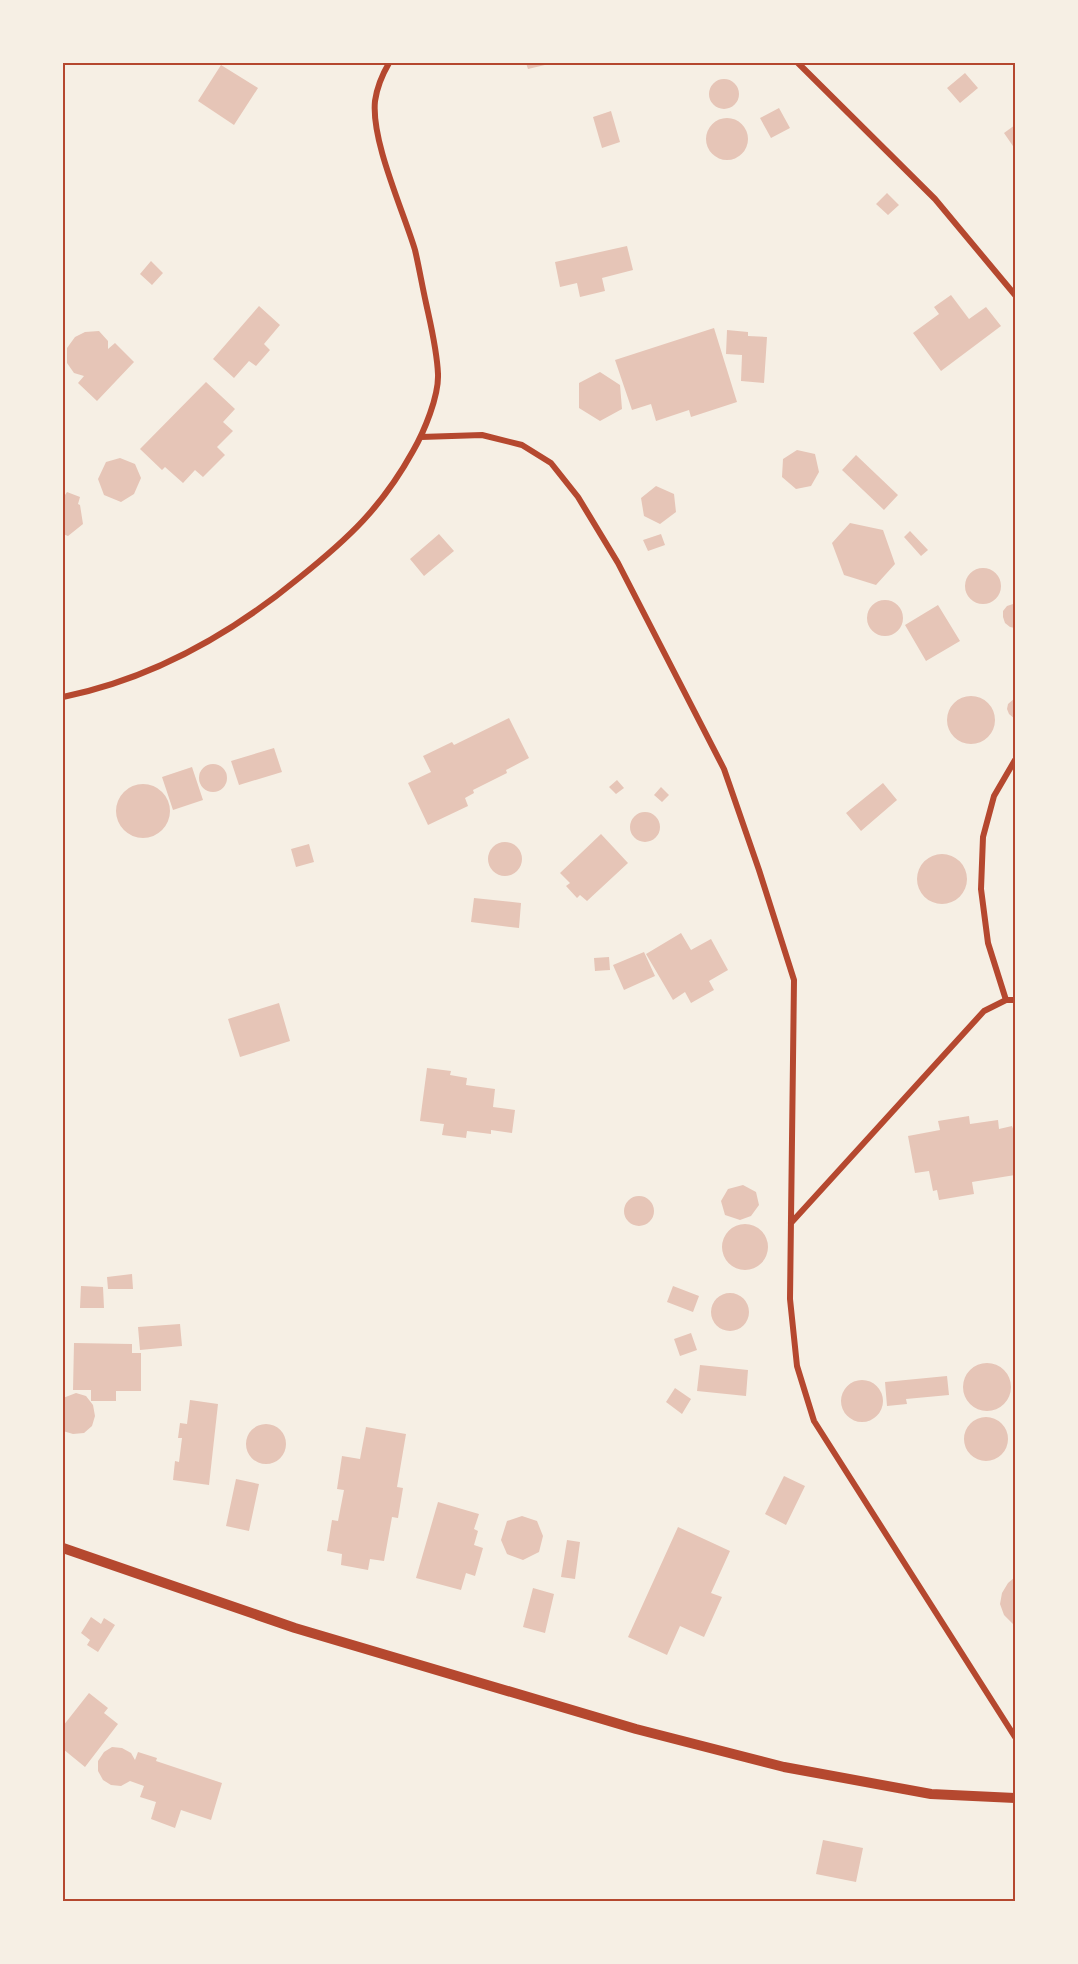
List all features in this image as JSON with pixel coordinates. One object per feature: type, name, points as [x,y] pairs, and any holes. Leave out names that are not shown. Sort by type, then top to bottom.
[{"type":"street","points":[[63,697],[80,694],[144,672],[189,652],[226,632],[267,604],[344,542],[372,513],[398,479],[421,437],[432,406],[438,377],[434,342],[415,250],[382,150],[377,123],[375,102],[380,79],[388,63]]},
{"type":"street","points":[[798,63],[936,200],[1015,295]]},
{"type":"street","points":[[421,437],[482,435],[522,445],[551,463],[578,497],[618,563],[724,769],[794,980],[790,1299],[796,1366],[814,1421],[1015,1737]]},
{"type":"street","points":[[1006,1000],[988,943],[981,889],[983,837],[994,796],[1015,760]]},
{"type":"street","points":[[791,1223],[984,1011],[1006,1000],[1015,1000]]},
{"type":"street","points":[[63,1548],[295,1628],[636,1729],[784,1767],[931,1794],[1015,1798]]},
{"type":"building","points":[[526,63],[549,63],[549,64],[528,69]]},
{"type":"building","points":[[221,65],[258,88],[234,125],[198,101]]},
{"type":"building","points":[[965,73],[978,88],[960,103],[947,88]]},
{"type":"building","points":[[724,79],[730,80],[738,88],[738,100],[730,108],[724,109],[718,108],[710,100],[709,94],[710,88],[718,80]]},
{"type":"building","points":[[779,108],[790,128],[771,138],[760,118]]},
{"type":"building","points":[[611,111],[620,142],[602,148],[593,117]]},
{"type":"building","points":[[727,118],[742,124],[748,139],[742,154],[727,160],[712,154],[706,139],[712,124]]},
{"type":"building","points":[[1015,125],[1015,149],[1004,133]]},
{"type":"building","points":[[887,193],[899,205],[888,215],[876,204]]},
{"type":"building","points":[[627,246],[633,270],[602,278],[605,291],[580,297],[577,283],[560,287],[555,262]]},
{"type":"building","points":[[151,261],[163,273],[152,285],[140,274]]},
{"type":"building","points":[[951,295],[969,319],[986,307],[1001,326],[941,371],[913,333],[939,314],[934,307]]},
{"type":"building","points":[[259,306],[280,325],[264,344],[270,350],[256,366],[249,361],[234,378],[213,359]]},
{"type":"building","points":[[714,328],[737,402],[691,417],[689,410],[656,421],[651,404],[632,410],[615,360]]},
{"type":"building","points":[[727,330],[748,332],[748,336],[767,337],[764,383],[741,381],[742,355],[726,354]]},
{"type":"building","points":[[99,331],[108,341],[108,349],[115,343],[134,362],[97,401],[78,383],[84,376],[74,373],[67,363],[67,348],[75,337],[85,332]]},
{"type":"building","points":[[600,372],[620,385],[622,409],[600,421],[579,408],[579,383]]},
{"type":"building","points":[[206,382],[235,409],[223,422],[233,431],[217,447],[225,455],[203,477],[195,470],[183,483],[165,467],[162,470],[140,449]]},
{"type":"building","points":[[797,450],[815,454],[819,472],[811,486],[796,489],[782,477],[783,459]]},
{"type":"building","points":[[856,455],[898,495],[884,510],[842,470]]},
{"type":"building","points":[[120,458],[135,464],[141,478],[134,494],[121,502],[104,495],[98,479],[106,462]]},
{"type":"building","points":[[656,486],[674,494],[676,512],[660,524],[644,516],[641,498]]},
{"type":"building","points":[[67,492],[80,497],[78,504],[83,524],[68,536],[63,534],[63,498]]},
{"type":"building","points":[[850,523],[883,530],[895,564],[876,585],[844,575],[832,543]]},
{"type":"building","points":[[910,531],[928,550],[921,556],[904,537]]},
{"type":"building","points":[[439,534],[454,551],[424,576],[410,559]]},
{"type":"building","points":[[661,534],[665,545],[648,551],[643,540]]},
{"type":"building","points":[[983,568],[996,573],[1001,586],[996,599],[983,604],[970,599],[965,586],[970,573]]},
{"type":"building","points":[[885,600],[898,605],[903,618],[898,631],[885,636],[872,631],[867,618],[872,605]]},
{"type":"building","points":[[1015,604],[1015,628],[1005,623],[1003,617],[1003,611],[1007,606]]},
{"type":"building","points":[[938,605],[960,641],[926,661],[905,625]]},
{"type":"building","points":[[966,696],[976,696],[988,703],[995,715],[995,725],[988,737],[976,744],[966,744],[951,733],[947,725],[947,715],[958,700]]},
{"type":"building","points":[[1015,698],[1015,719],[1007,709],[1008,704]]},
{"type":"building","points":[[509,718],[529,758],[506,770],[507,773],[473,790],[474,793],[465,798],[468,806],[428,825],[408,783],[431,772],[423,756],[452,742],[454,745]]},
{"type":"building","points":[[274,748],[282,772],[239,785],[231,761]]},
{"type":"building","points":[[213,764],[223,768],[227,778],[223,788],[213,792],[203,788],[199,778],[203,768]]},
{"type":"building","points":[[192,767],[203,800],[173,810],[162,777]]},
{"type":"building","points":[[617,780],[624,788],[616,794],[609,787]]},
{"type":"building","points":[[883,783],[897,800],[861,831],[846,813]]},
{"type":"building","points":[[138,784],[148,784],[158,788],[166,796],[170,811],[166,826],[158,834],[148,838],[138,838],[128,834],[120,826],[116,816],[116,806],[120,796],[128,788]]},
{"type":"building","points":[[661,787],[669,795],[662,802],[654,795]]},
{"type":"building","points":[[645,812],[656,816],[660,827],[656,838],[645,842],[634,838],[630,827],[634,816]]},
{"type":"building","points":[[601,834],[628,863],[587,901],[580,895],[577,898],[566,886],[570,883],[560,873]]},
{"type":"building","points":[[505,842],[517,847],[522,859],[517,871],[505,876],[493,871],[488,859],[493,847]]},
{"type":"building","points":[[309,844],[314,862],[296,867],[291,849]]},
{"type":"building","points":[[942,854],[951,856],[962,865],[967,879],[965,888],[956,899],[942,904],[933,902],[922,893],[917,879],[919,870],[928,859]]},
{"type":"building","points":[[474,898],[521,903],[519,928],[471,922]]},
{"type":"building","points":[[681,933],[691,950],[711,939],[728,970],[709,981],[714,990],[691,1003],[685,992],[673,1000],[646,954]]},
{"type":"building","points":[[644,952],[655,976],[624,990],[613,965]]},
{"type":"building","points":[[609,957],[610,970],[595,971],[594,958]]},
{"type":"building","points":[[279,1003],[290,1041],[240,1057],[228,1019]]},
{"type":"building","points":[[427,1068],[451,1071],[450,1075],[467,1078],[466,1085],[495,1089],[493,1107],[515,1110],[512,1133],[491,1130],[491,1134],[467,1131],[466,1138],[442,1135],[444,1124],[420,1121]]},
{"type":"building","points":[[969,1116],[970,1124],[998,1120],[999,1129],[1012,1126],[1015,1134],[1015,1175],[972,1182],[974,1194],[939,1200],[937,1190],[933,1191],[929,1171],[915,1173],[908,1136],[940,1130],[938,1121]]},
{"type":"building","points":[[743,1185],[756,1192],[759,1205],[751,1216],[740,1220],[725,1215],[721,1201],[728,1189]]},
{"type":"building","points":[[639,1196],[650,1200],[654,1211],[650,1222],[639,1226],[628,1222],[624,1211],[628,1200]]},
{"type":"building","points":[[745,1224],[761,1231],[768,1247],[761,1263],[745,1270],[729,1263],[722,1247],[729,1231]]},
{"type":"building","points":[[132,1274],[133,1289],[108,1289],[107,1277]]},
{"type":"building","points":[[81,1286],[103,1287],[104,1308],[80,1308]]},
{"type":"building","points":[[673,1286],[699,1296],[693,1312],[667,1302]]},
{"type":"building","points":[[730,1293],[743,1299],[749,1312],[743,1325],[730,1331],[717,1325],[711,1312],[717,1299]]},
{"type":"building","points":[[180,1324],[182,1346],[140,1350],[138,1327]]},
{"type":"building","points":[[691,1333],[697,1350],[680,1356],[674,1339]]},
{"type":"building","points":[[74,1343],[132,1344],[132,1353],[141,1353],[141,1391],[116,1391],[116,1401],[91,1401],[91,1390],[73,1390]]},
{"type":"building","points":[[987,1363],[1004,1370],[1011,1387],[1004,1404],[987,1411],[970,1404],[963,1387],[970,1370]]},
{"type":"building","points":[[700,1365],[748,1370],[746,1396],[697,1391]]},
{"type":"building","points":[[947,1376],[949,1395],[906,1399],[907,1404],[887,1406],[885,1382]]},
{"type":"building","points":[[862,1380],[877,1386],[883,1401],[877,1416],[862,1422],[847,1416],[841,1401],[847,1386]]},
{"type":"building","points":[[675,1388],[691,1399],[682,1414],[666,1402]]},
{"type":"building","points":[[76,1393],[86,1396],[93,1405],[95,1416],[92,1426],[84,1433],[73,1434],[63,1431],[63,1398]]},
{"type":"building","points":[[190,1400],[218,1404],[209,1485],[173,1480],[175,1461],[179,1462],[182,1438],[178,1438],[180,1423],[187,1424]]},
{"type":"building","points":[[986,1417],[1001,1424],[1008,1439],[1001,1454],[986,1461],[971,1454],[964,1439],[971,1424]]},
{"type":"building","points":[[266,1424],[274,1425],[280,1430],[285,1436],[285,1452],[280,1458],[274,1463],[266,1464],[258,1463],[252,1458],[247,1452],[246,1444],[247,1436],[252,1430],[258,1425]]},
{"type":"building","points":[[366,1427],[406,1434],[397,1487],[403,1488],[398,1518],[392,1517],[384,1561],[370,1559],[368,1570],[341,1565],[342,1554],[327,1551],[332,1520],[338,1521],[344,1490],[337,1489],[342,1456],[360,1459]]},
{"type":"building","points":[[784,1476],[805,1486],[786,1525],[765,1514]]},
{"type":"building","points":[[236,1479],[259,1484],[249,1531],[226,1526]]},
{"type":"building","points":[[438,1502],[479,1514],[474,1529],[478,1531],[474,1545],[483,1548],[475,1576],[466,1573],[461,1590],[416,1578]]},
{"type":"building","points":[[522,1516],[537,1521],[543,1536],[539,1552],[523,1560],[507,1554],[501,1540],[507,1521]]},
{"type":"building","points":[[678,1527],[730,1551],[711,1593],[722,1597],[704,1637],[680,1626],[667,1655],[628,1637]]},
{"type":"building","points":[[567,1540],[580,1542],[575,1579],[561,1577]]},
{"type":"building","points":[[1015,1577],[1015,1626],[1004,1615],[1000,1604],[1002,1593]]},
{"type":"building","points":[[533,1588],[554,1594],[545,1633],[523,1627]]},
{"type":"building","points":[[91,1617],[101,1624],[104,1618],[115,1625],[98,1652],[87,1645],[90,1640],[81,1633]]},
{"type":"building","points":[[89,1693],[108,1708],[104,1713],[118,1724],[85,1767],[63,1749],[63,1726]]},
{"type":"building","points":[[112,1747],[122,1748],[131,1753],[135,1760],[138,1752],[157,1758],[156,1761],[222,1783],[211,1820],[181,1810],[175,1828],[151,1819],[156,1802],[140,1797],[144,1786],[130,1781],[121,1786],[111,1785],[103,1780],[98,1771],[98,1761],[104,1752]]},
{"type":"building","points":[[823,1840],[863,1848],[856,1882],[816,1874]]}]
